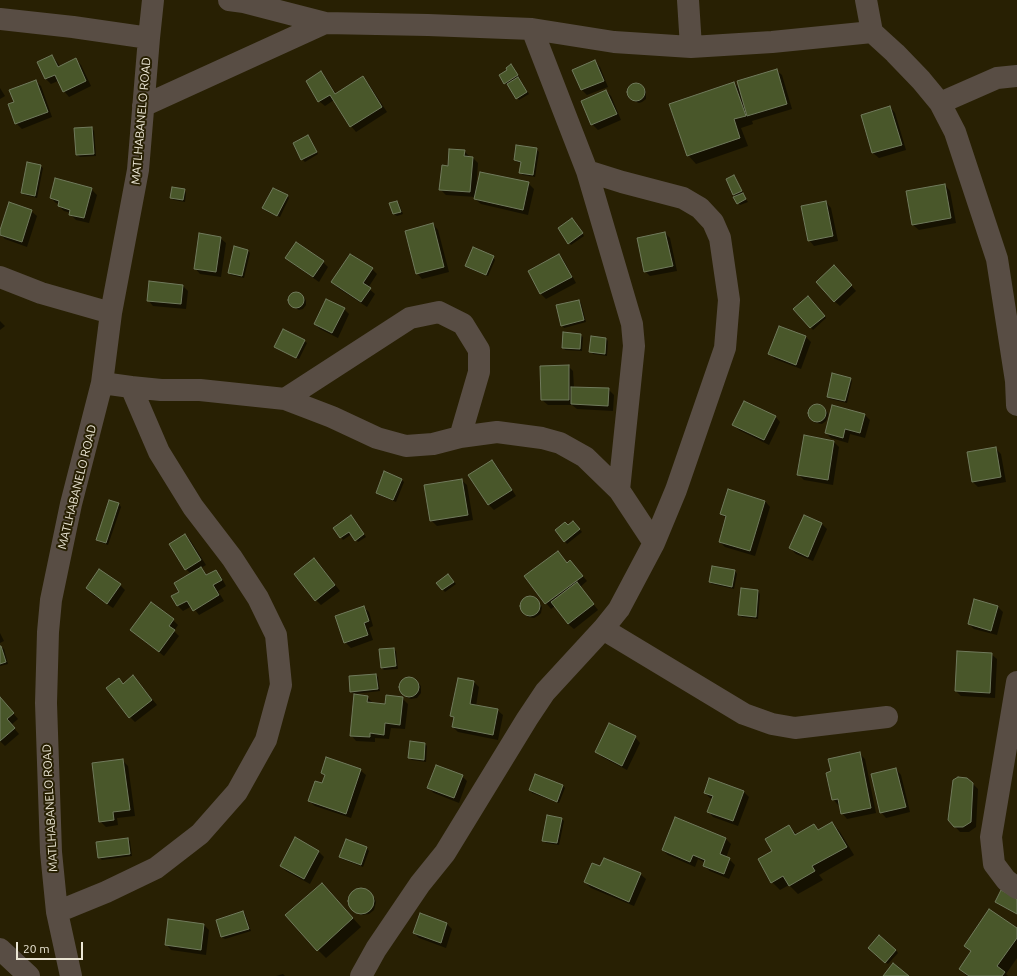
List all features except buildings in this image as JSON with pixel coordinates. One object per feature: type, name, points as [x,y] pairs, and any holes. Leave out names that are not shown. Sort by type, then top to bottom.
[{"type":"street","name":"MATLHABANELO ROAD","points":[[71,976],[57,912],[51,852],[46,703],[48,632],[51,600],[71,504],[102,383],[112,313],[138,170],[153,0]]},
{"type":"street","points":[[688,0],[691,47]]},
{"type":"street","points":[[866,0],[872,32],[921,80],[940,103],[955,132],[997,259],[1016,381],[1017,405]]},
{"type":"street","points":[[240,1],[325,24],[532,29],[614,42],[691,47],[772,42],[872,32]]},
{"type":"street","points":[[0,19],[149,38]]},
{"type":"street","points":[[143,106],[325,24]]},
{"type":"street","points":[[532,29],[587,170],[632,324],[634,346],[619,490]]},
{"type":"street","points":[[940,103],[997,78],[1017,76]]},
{"type":"street","points":[[361,976],[376,950],[420,884],[445,854],[527,720],[546,692],[604,629],[619,609],[654,543],[676,490],[725,348],[729,300],[720,238],[713,222],[700,208],[683,198],[622,182],[587,170]]},
{"type":"street","points":[[0,277],[41,293],[112,313]]},
{"type":"street","points":[[285,399],[410,318],[438,312],[463,324],[479,350],[479,372],[460,437]]},
{"type":"street","points":[[102,383],[161,390],[200,390],[285,399],[332,417],[377,438],[406,446],[433,444],[460,437],[497,432],[542,438],[560,443],[585,457],[619,490],[654,543]]},
{"type":"street","points":[[57,912],[106,892],[156,868],[200,834],[237,792],[266,740],[281,685],[276,635],[258,598],[232,558],[193,507],[159,452],[131,387]]},
{"type":"street","points":[[604,629],[744,714],[772,724],[795,728],[887,717]]},
{"type":"street","points":[[1017,682],[991,837],[994,864],[1006,880],[1017,888]]},
{"type":"street","points":[[0,949],[29,976]]}]
